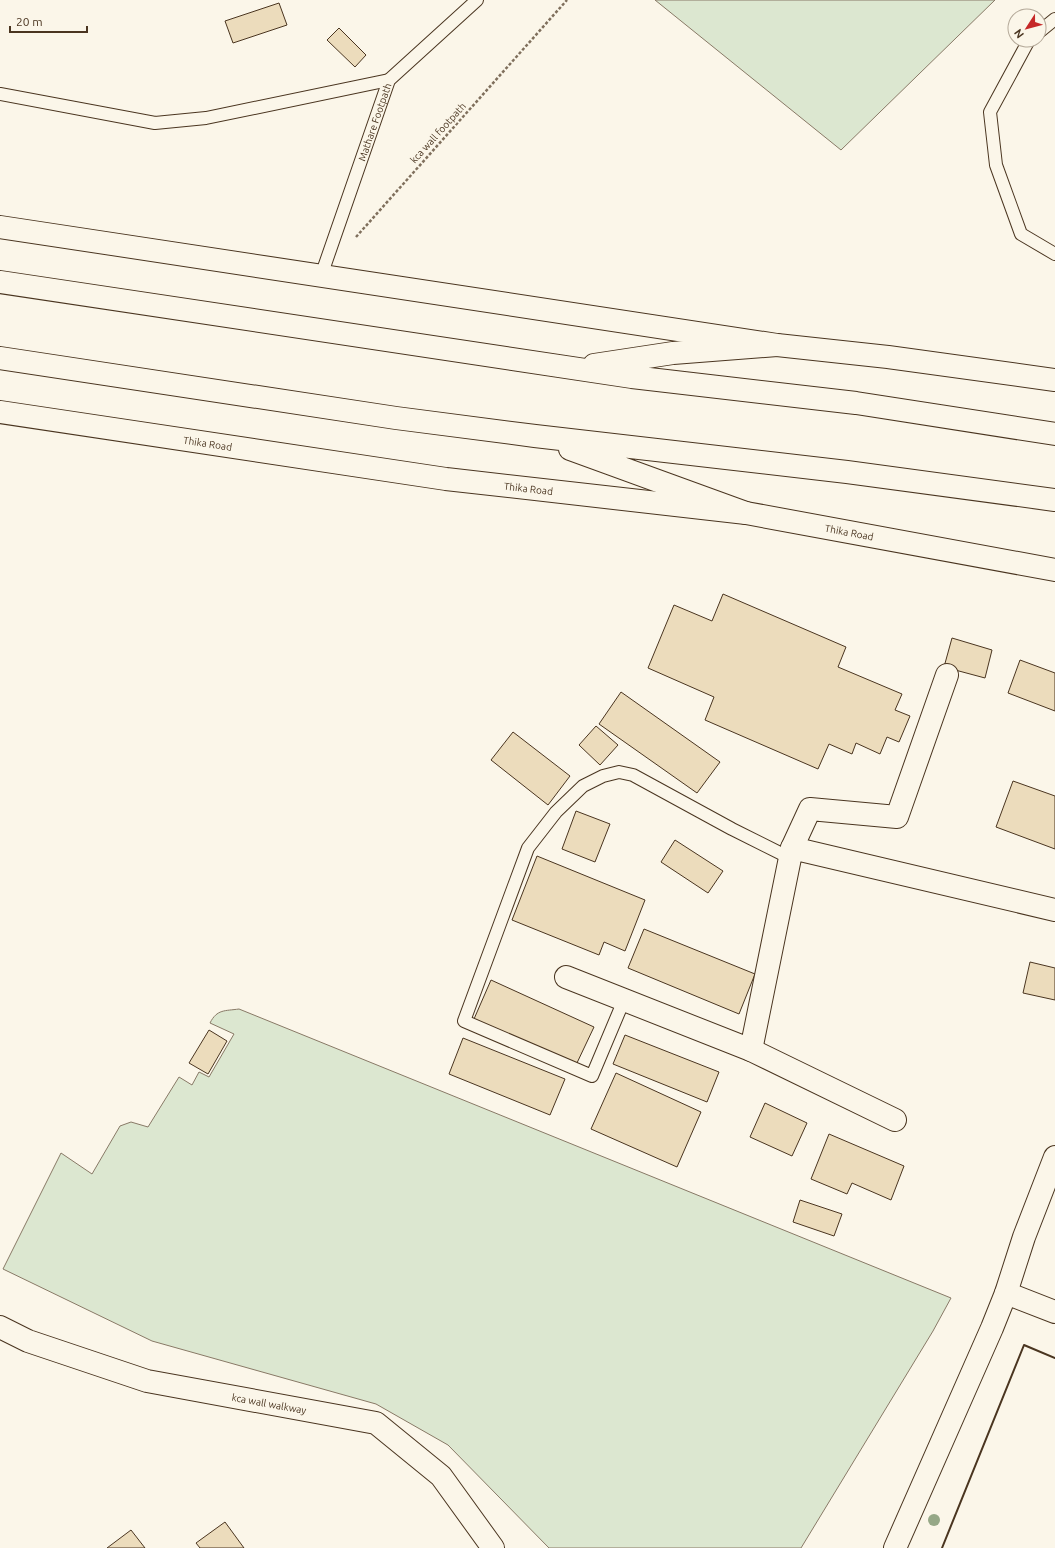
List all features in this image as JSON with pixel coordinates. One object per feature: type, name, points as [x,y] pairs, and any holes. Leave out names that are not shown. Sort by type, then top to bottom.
[{"type":"main road","points":[[0,226],[776,345],[888,356],[1055,380]]},
{"type":"main road","points":[[0,282],[569,368],[632,377],[856,403],[1055,434]]},
{"type":"main road","points":[[569,368],[673,353],[776,345]]},
{"type":"main road","points":[[0,358],[396,418],[535,436],[847,472],[1055,500]]},
{"type":"main road","name":"Thika Road","points":[[0,412],[446,479],[746,513],[1055,570]]},
{"type":"main road","points":[[535,436],[746,513]]},
{"type":"main road","points":[[751,1050],[791,853],[810,809],[897,817],[947,675]]},
{"type":"main road","points":[[791,853],[1055,910]]},
{"type":"main road","points":[[566,977],[751,1050],[895,1120]]},
{"type":"main road","points":[[895,1548],[1006,1293],[1024,1237],[1055,1157]]},
{"type":"main road","points":[[1006,1293],[1055,1312]]},
{"type":"main road","name":"kca wall walkway","points":[[0,1327],[28,1341],[147,1381],[376,1423],[441,1476],[493,1548]]},
{"type":"lane","name":"Mathare Footpath","points":[[321,276],[389,80],[477,0]]},
{"type":"lane","points":[[1047,26],[1055,19]]},
{"type":"lane","points":[[1025,48],[990,112],[996,165],[1021,234],[1055,254]]},
{"type":"lane","points":[[0,94],[155,123],[206,118],[389,80]]},
{"type":"lane","points":[[624,1000],[592,1076],[464,1021],[528,848],[556,812],[583,786],[603,776],[619,772],[633,775],[732,829],[791,853]]},
{"type":"path","name":"kca wall footpath","points":[[352,240],[568,0]]},
{"type":"green space","points":[[655,0],[995,0],[841,150]]},
{"type":"green space","points":[[239,1009],[951,1298],[933,1331],[801,1548],[549,1548],[448,1445],[376,1404],[152,1341],[3,1269],[61,1153],[92,1174],[120,1126],[131,1122],[148,1127],[179,1077],[192,1085],[199,1072],[209,1077],[234,1034],[210,1023],[219,1013]]},
{"type":"building","points":[[279,3],[287,25],[233,43],[225,21]]},
{"type":"building","points":[[339,28],[366,55],[355,67],[327,40]]},
{"type":"building","points":[[723,594],[846,647],[838,667],[902,694],[895,710],[910,716],[899,742],[887,737],[880,754],[856,743],[852,754],[829,744],[818,769],[705,720],[714,697],[648,668],[674,605],[712,621]]},
{"type":"building","points":[[952,638],[992,650],[985,678],[944,667]]},
{"type":"building","points":[[1020,660],[1055,673],[1055,711],[1008,693]]},
{"type":"building","points":[[621,692],[720,762],[697,793],[599,724]]},
{"type":"building","points":[[596,726],[618,745],[600,765],[579,745]]},
{"type":"building","points":[[513,732],[570,776],[548,805],[491,760]]},
{"type":"building","points":[[1013,781],[1055,796],[1055,849],[996,827]]},
{"type":"building","points":[[576,811],[610,824],[595,862],[562,849]]},
{"type":"building","points":[[675,840],[723,871],[708,893],[661,862]]},
{"type":"building","points":[[537,856],[645,900],[625,951],[604,942],[599,955],[512,920]]},
{"type":"building","points":[[644,929],[755,974],[739,1014],[628,968]]},
{"type":"building","points":[[1030,962],[1055,968],[1055,1000],[1023,993]]},
{"type":"building","points":[[491,980],[594,1027],[576,1065],[474,1019]]},
{"type":"building","points":[[209,1030],[227,1041],[208,1074],[189,1063]]},
{"type":"building","points":[[625,1035],[719,1072],[707,1102],[613,1064]]},
{"type":"building","points":[[463,1038],[565,1079],[550,1115],[449,1074]]},
{"type":"building","points":[[616,1073],[701,1112],[677,1167],[591,1129]]},
{"type":"building","points":[[765,1103],[807,1123],[792,1156],[750,1137]]},
{"type":"building","points":[[829,1134],[904,1166],[891,1200],[852,1183],[847,1194],[811,1179]]},
{"type":"building","points":[[800,1200],[842,1214],[834,1236],[793,1222]]},
{"type":"building","points":[[225,1522],[244,1548],[200,1548],[196,1543]]},
{"type":"building","points":[[131,1530],[145,1548],[107,1548]]},
{"type":"wall","points":[[942,1548],[1024,1345],[1055,1358]]}]
